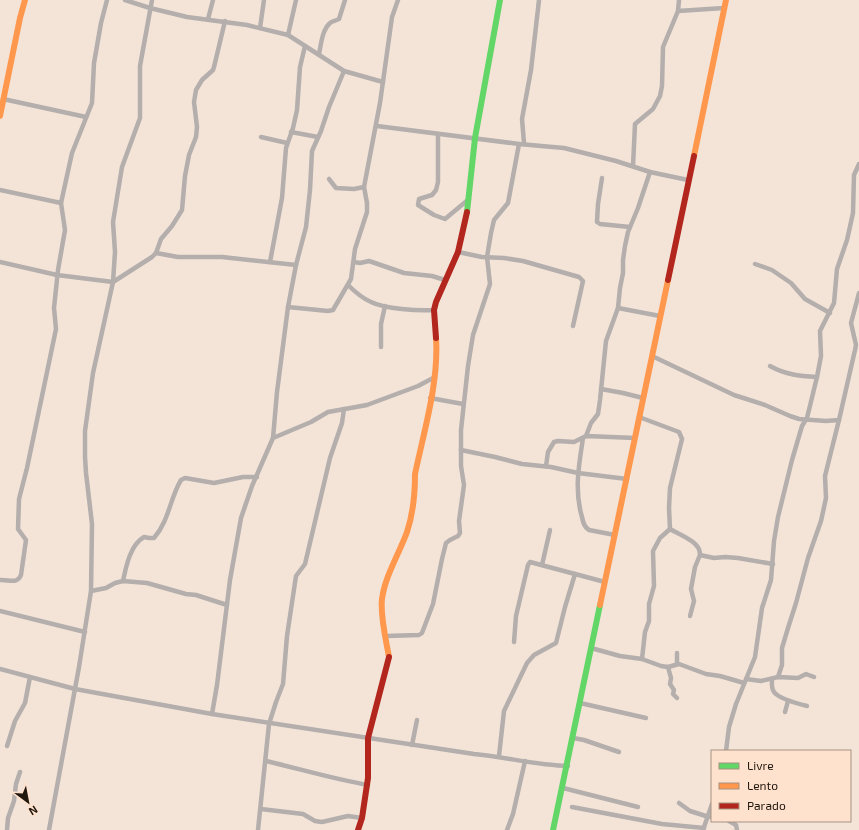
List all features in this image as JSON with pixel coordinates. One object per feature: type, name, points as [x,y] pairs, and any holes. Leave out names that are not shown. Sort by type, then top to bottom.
[{"type":"street","points":[[0,116],[25,0]]},
{"type":"street","points":[[0,580],[16,581],[19,580],[21,575],[26,540],[18,530],[18,499],[27,468],[56,330],[54,308],[57,275],[65,230],[61,203],[72,154],[92,103],[94,63],[100,24],[107,0]]},
{"type":"street","points":[[125,0],[187,17],[225,21],[288,35],[344,71],[383,82]]},
{"type":"street","points":[[49,830],[75,689],[91,591],[92,530],[85,468],[86,431],[93,373],[113,282],[116,252],[113,222],[122,167],[140,118],[139,69],[152,0]]},
{"type":"street","points":[[208,19],[213,0]]},
{"type":"street","points":[[260,28],[264,0]]},
{"type":"street","points":[[288,35],[296,0]]},
{"type":"street","points":[[319,54],[322,39],[327,26],[339,19],[345,0]]},
{"type":"street","points":[[288,307],[328,311],[333,310],[352,276],[355,249],[367,210],[364,187],[376,126],[392,17],[398,0]]},
{"type":"street","points":[[358,830],[362,818],[368,786],[368,738],[389,661],[382,599],[387,581],[407,531],[412,506],[415,474],[435,377],[437,354],[434,310],[445,280],[458,252],[469,199],[475,138],[500,0]]},
{"type":"street","points":[[524,144],[522,119],[531,70],[539,0]]},
{"type":"street","points":[[633,166],[635,124],[653,109],[660,96],[662,86],[663,47],[678,11],[679,0]]},
{"type":"street","points":[[553,830],[568,766],[591,648],[726,0]]},
{"type":"street","points":[[678,11],[724,8]]},
{"type":"street","points":[[0,262],[57,275],[113,282],[156,254],[161,240],[182,210],[185,176],[189,155],[196,137],[197,126],[194,102],[196,90],[202,80],[213,70],[225,21]]},
{"type":"street","points":[[270,262],[282,198],[285,154],[297,110],[300,66],[305,46]]},
{"type":"street","points":[[212,714],[241,518],[252,486],[273,438],[277,392],[288,307],[296,265],[306,227],[312,151],[344,71]]},
{"type":"street","points":[[3,99],[86,117]]},
{"type":"street","points":[[376,126],[519,144],[564,148],[633,166],[650,172],[688,180]]},
{"type":"street","points":[[291,132],[318,137]]},
{"type":"street","points":[[438,134],[438,182],[436,190],[432,195],[419,199],[418,205],[434,215],[445,219],[469,199]]},
{"type":"street","points":[[261,137],[287,143]]},
{"type":"street","points":[[386,636],[419,635],[422,633],[433,604],[445,546],[450,540],[458,536],[460,532],[459,521],[464,485],[461,466],[463,404],[468,366],[473,335],[490,284],[487,257],[494,220],[504,209],[508,200],[519,144]]},
{"type":"street","points":[[726,750],[730,727],[738,698],[755,657],[762,608],[771,580],[774,541],[778,517],[802,426],[807,418],[817,377],[821,356],[820,334],[834,303],[837,269],[853,213],[854,175],[859,164]]},
{"type":"street","points":[[615,535],[585,528],[578,503],[578,473],[585,437],[591,423],[598,414],[606,341],[618,308],[623,273],[622,260],[624,246],[650,172]]},
{"type":"street","points":[[602,178],[597,222],[600,224],[630,227]]},
{"type":"street","points":[[329,179],[336,188],[354,189],[364,187]]},
{"type":"street","points":[[0,190],[61,203]]},
{"type":"street","points":[[458,252],[482,257],[522,261],[542,265],[550,269],[582,278],[582,285],[573,326]]},
{"type":"street","points":[[156,254],[178,258],[222,257],[296,265]]},
{"type":"street","points":[[354,262],[369,262],[404,273],[432,276],[445,280]]},
{"type":"street","points":[[755,264],[772,270],[791,283],[805,299],[830,313]]},
{"type":"street","points":[[348,285],[372,303],[407,309],[434,310]]},
{"type":"street","points":[[778,678],[782,665],[782,648],[808,558],[821,522],[826,498],[825,476],[857,345],[850,323],[859,293]]},
{"type":"street","points":[[381,347],[381,324],[385,306]]},
{"type":"street","points":[[618,308],[660,316]]},
{"type":"street","points":[[652,356],[734,395],[765,405],[790,416],[799,419],[807,418],[826,421],[839,420]]},
{"type":"street","points":[[770,366],[796,376],[817,377]]},
{"type":"street","points":[[273,438],[311,422],[328,412],[367,405],[418,386],[435,377]]},
{"type":"street","points":[[601,389],[643,398]]},
{"type":"street","points":[[430,398],[463,404]]},
{"type":"street","points":[[258,830],[269,724],[283,684],[288,630],[296,576],[306,564],[330,458],[342,423],[344,409]]},
{"type":"street","points":[[639,417],[679,432],[681,436],[680,447],[670,488],[668,508],[670,529]]},
{"type":"street","points":[[546,466],[548,452],[554,442],[574,442],[585,437],[635,438]]},
{"type":"street","points":[[461,450],[522,464],[546,466],[578,473],[627,479]]},
{"type":"street","points":[[123,581],[129,559],[139,541],[144,537],[154,538],[163,525],[181,480],[186,478],[214,483],[243,477],[257,477]]},
{"type":"street","points":[[670,529],[693,542],[700,550],[691,589],[694,601],[690,616]]},
{"type":"street","points":[[642,659],[649,604],[654,586],[653,551],[660,538],[670,529]]},
{"type":"street","points":[[542,565],[550,530]]},
{"type":"street","points":[[700,555],[714,558],[738,558],[773,564]]},
{"type":"street","points":[[514,642],[516,616],[530,562],[605,582]]},
{"type":"street","points":[[499,756],[504,712],[527,663],[534,655],[556,643],[564,606],[575,574]]},
{"type":"street","points":[[91,591],[106,588],[123,581],[147,583],[186,594],[196,595],[227,605]]},
{"type":"street","points":[[0,611],[85,632]]},
{"type":"street","points":[[591,648],[620,656],[642,659],[659,666],[668,667],[677,664],[684,665],[693,670],[706,674],[745,681],[798,678],[806,674],[814,677]]},
{"type":"street","points":[[677,653],[677,664]]},
{"type":"street","points":[[668,667],[671,678],[670,684],[674,690],[673,694],[677,698]]},
{"type":"street","points":[[0,669],[75,689],[269,724],[568,766]]},
{"type":"street","points":[[7,746],[16,721],[25,703],[30,677]]},
{"type":"street","points":[[772,679],[774,692],[788,701],[807,706]]},
{"type":"street","points":[[785,712],[788,701]]},
{"type":"street","points":[[580,703],[646,718]]},
{"type":"street","points":[[412,745],[417,720]]},
{"type":"street","points":[[573,738],[584,740],[619,752]]},
{"type":"street","points":[[266,761],[368,786]]},
{"type":"street","points":[[507,830],[513,814],[525,761]]},
{"type":"street","points":[[7,830],[8,818],[14,801],[16,784],[20,772]]},
{"type":"street","points":[[563,788],[638,807]]},
{"type":"street","points":[[572,807],[662,824],[704,829],[710,815],[690,811],[679,803]]},
{"type":"street","points":[[261,809],[303,814],[316,821],[322,822],[348,816],[362,818]]},
{"type":"street","points":[[731,822],[736,825],[737,830]]},
{"type":"traffic: fast","points":[[467,212],[475,138],[500,0]]},
{"type":"traffic: fast","points":[[553,830],[600,605]]},
{"type":"traffic: slow","points":[[0,116],[25,0]]},
{"type":"traffic: slow","points":[[694,156],[726,0]]},
{"type":"traffic: slow","points":[[600,605],[668,280]]},
{"type":"traffic: slow","points":[[389,657],[383,620],[382,599],[386,582],[404,540],[411,518],[415,474],[433,389],[436,338]]},
{"type":"traffic: jam","points":[[668,280],[694,156]]},
{"type":"traffic: jam","points":[[436,338],[434,310],[436,302],[458,252],[467,212]]},
{"type":"traffic: jam","points":[[358,830],[362,818],[368,778],[368,738],[389,657]]}]
